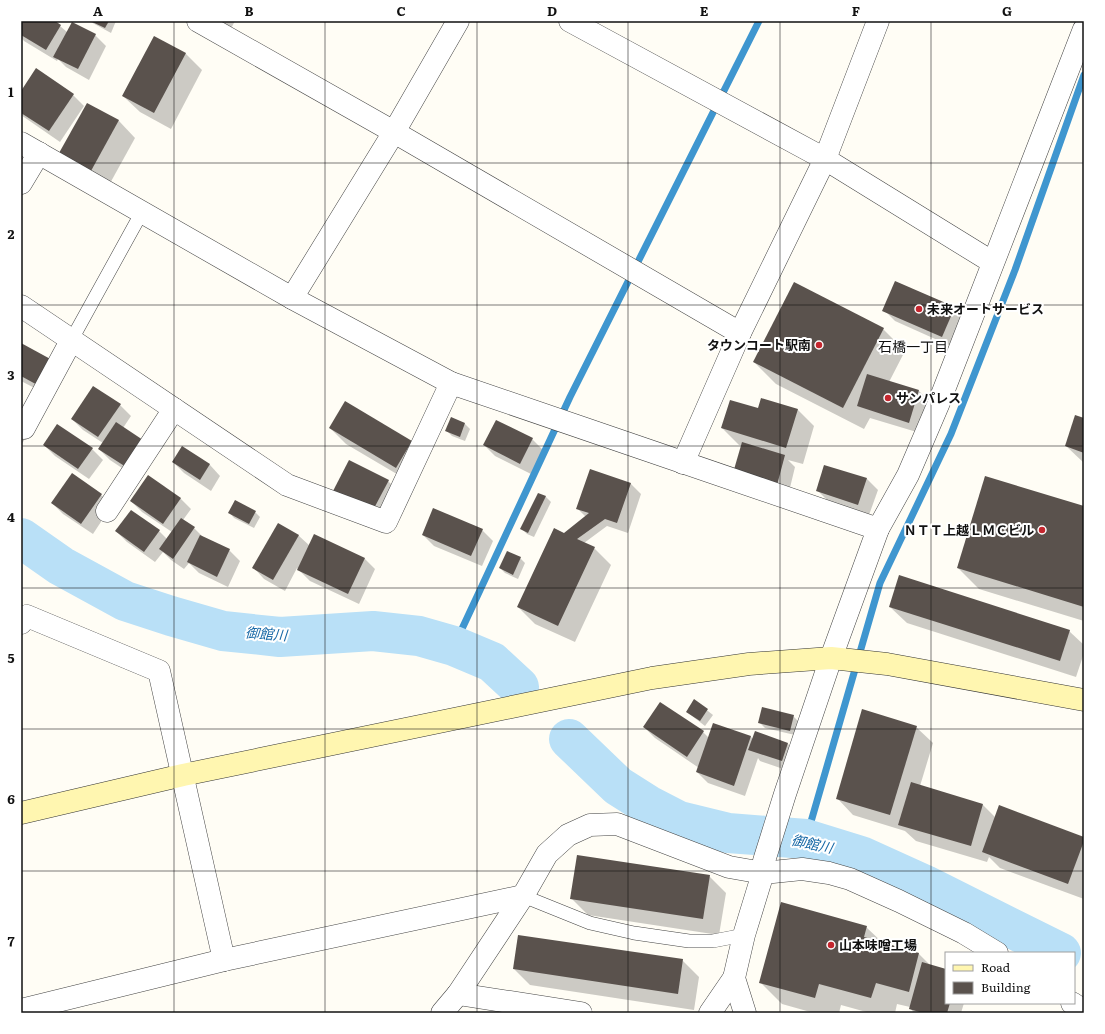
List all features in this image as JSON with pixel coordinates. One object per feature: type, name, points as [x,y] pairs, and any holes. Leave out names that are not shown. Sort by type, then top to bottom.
[{"type":"street","points":[[198,21],[394,132],[740,333]]},
{"type":"street","points":[[292,298],[394,132],[458,21]]},
{"type":"street","points":[[570,21],[825,159],[992,262]]},
{"type":"street","points":[[683,463],[740,333],[825,159],[878,21]]},
{"type":"street","points":[[710,1013],[734,978],[744,935],[785,794],[831,658],[878,529],[908,475],[938,405],[992,262],[1084,29]]},
{"type":"street","points":[[21,183],[30,148],[292,298],[451,383],[878,529]]},
{"type":"street","points":[[21,306],[287,485],[386,522],[451,383]]},
{"type":"street","points":[[24,428],[72,339]]},
{"type":"street","points":[[107,511],[174,409]]},
{"type":"street","points":[[21,623],[27,616],[159,671],[224,960]]},
{"type":"street","points":[[21,813],[183,775],[652,678],[749,664],[831,658],[894,665],[1084,700]]},
{"type":"street","points":[[442,1013],[458,994],[523,896],[547,854],[568,835],[590,825],[617,824],[729,867],[802,869],[829,873],[850,879],[964,933],[995,952]]},
{"type":"street","points":[[21,1010],[224,960],[523,896]]},
{"type":"street","points":[[734,978],[745,1013]]},
{"type":"street","points":[[458,994],[582,1013]]},
{"type":"street","points":[[1074,1004],[1084,1011]]},
{"type":"lane","points":[[72,339],[142,212]]},
{"type":"lane","points":[[523,896],[590,923],[634,933],[689,942],[713,941],[744,935]]},
{"type":"building","points":[[21,21],[55,21],[61,25],[46,50],[21,35]]},
{"type":"building","points":[[90,21],[109,21],[105,28]]},
{"type":"building","points":[[72,22],[96,34],[78,69],[53,57]]},
{"type":"building","points":[[154,36],[186,53],[154,113],[122,96]]},
{"type":"building","points":[[36,68],[74,94],[49,131],[21,113],[21,91]]},
{"type":"building","points":[[87,103],[119,120],[86,180],[54,162]]},
{"type":"building","name":"未来オートサービス","points":[[895,281],[955,307],[942,337],[882,311]]},
{"type":"building","name":"タウンコート駅南","points":[[794,282],[884,328],[843,408],[753,362]]},
{"type":"building","points":[[21,343],[54,361],[41,387],[21,376]]},
{"type":"building","name":"サンパレス","points":[[867,374],[919,390],[909,423],[857,406]]},
{"type":"building","points":[[93,386],[121,404],[98,437],[71,419]]},
{"type":"building","points":[[761,398],[798,409],[786,448],[721,428],[730,400],[758,408]]},
{"type":"building","points":[[345,401],[412,441],[396,468],[329,428]]},
{"type":"building","points":[[1075,415],[1084,418],[1084,453],[1065,446]]},
{"type":"building","points":[[451,417],[465,423],[460,437],[445,431]]},
{"type":"building","points":[[496,420],[533,438],[520,464],[483,445]]},
{"type":"building","points":[[116,422],[143,440],[126,467],[98,449]]},
{"type":"building","points":[[57,424],[93,448],[78,469],[43,445]]},
{"type":"building","points":[[742,442],[785,455],[777,485],[733,473]]},
{"type":"building","points":[[182,446],[210,464],[200,480],[172,462]]},
{"type":"building","points":[[349,460],[389,480],[372,512],[333,491]]},
{"type":"building","points":[[824,465],[867,478],[858,505],[816,491]]},
{"type":"building","points":[[590,469],[631,483],[617,523],[605,519],[577,539],[595,547],[558,626],[517,607],[554,528],[564,533],[589,513],[576,509]]},
{"type":"building","points":[[72,473],[102,494],[81,524],[51,503]]},
{"type":"building","points":[[148,475],[181,498],[163,524],[130,501]]},
{"type":"building","points":[[985,476],[1084,506],[1084,607],[957,568]]},
{"type":"building","points":[[538,493],[546,496],[528,533],[520,529]]},
{"type":"building","points":[[235,500],[256,511],[249,524],[228,513]]},
{"type":"building","points":[[433,508],[483,529],[471,556],[422,535]]},
{"type":"building","points":[[131,510],[160,530],[144,552],[115,531]]},
{"type":"building","points":[[181,518],[195,527],[173,559],[159,549]]},
{"type":"building","points":[[278,523],[299,535],[273,580],[252,568]]},
{"type":"building","points":[[314,534],[365,558],[348,594],[297,570]]},
{"type":"building","points":[[200,535],[230,549],[217,577],[187,562]]},
{"type":"building","points":[[507,551],[521,557],[513,575],[499,568]]},
{"type":"building","points":[[899,575],[1070,630],[1060,661],[889,607]]},
{"type":"building","points":[[694,699],[708,709],[700,721],[686,712]]},
{"type":"building","points":[[660,702],[704,731],[687,757],[643,727]]},
{"type":"building","points":[[762,707],[794,715],[790,731],[758,723]]},
{"type":"building","points":[[862,709],[917,726],[890,815],[836,799]]},
{"type":"building","points":[[713,723],[751,736],[734,786],[696,772]]},
{"type":"building","points":[[755,731],[788,743],[782,761],[748,750]]},
{"type":"building","points":[[911,782],[983,804],[971,846],[898,825]]},
{"type":"building","points":[[999,805],[1084,837],[1084,841],[1068,884],[982,852]]},
{"type":"building","points":[[577,855],[710,875],[703,919],[570,899]]},
{"type":"building","name":"山本味噌工場","points":[[781,902],[867,926],[864,937],[919,953],[909,992],[876,983],[871,998],[819,984],[815,998],[759,983]]},
{"type":"building","points":[[518,935],[683,959],[678,994],[513,969]]},
{"type":"building","points":[[922,962],[945,969],[945,1004],[950,1004],[947,1013],[923,1013],[909,1009]]},
{"type":"waterway","points":[[454,646],[570,397],[759,21]]},
{"type":"waterway","points":[[806,839],[880,583],[951,434],[1015,270],[1084,75]]},
{"type":"waterway","name":"御館川","points":[[21,538],[61,566],[125,601],[171,616],[223,631],[280,637],[373,631],[419,636],[454,646],[492,662],[519,687]]},
{"type":"waterway","name":"御館川","points":[[569,739],[618,786],[648,805],[679,821],[728,833],[806,839],[861,856],[925,885],[1059,952]]},
{"type":"place","name":"未来オートサービス","points":[[919,309]]},
{"type":"place","name":"タウンコート駅南","points":[[819,345]]},
{"type":"place","name":"サンパレス","points":[[888,398]]},
{"type":"place","name":"ＮＴＴ上越ＬＭＣビル","points":[[1042,530]]},
{"type":"place","name":"山本味噌工場","points":[[831,945]]},
{"type":"district","name":"石橋一丁目","points":[[913,347]]}]
